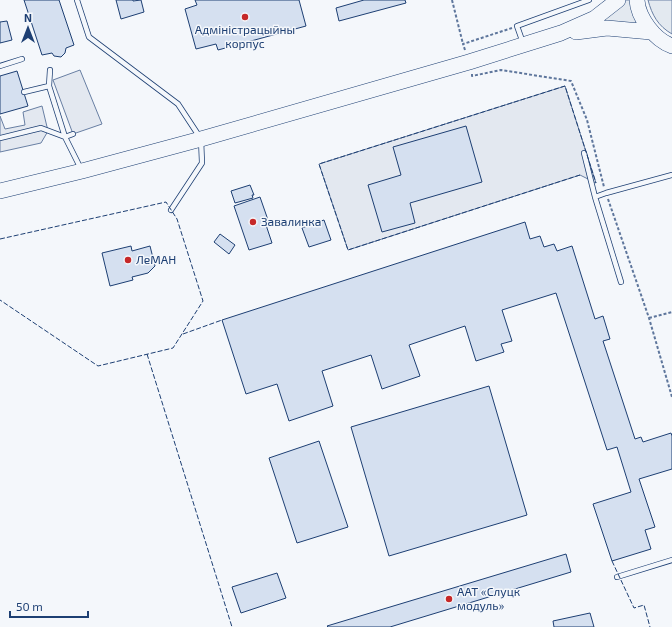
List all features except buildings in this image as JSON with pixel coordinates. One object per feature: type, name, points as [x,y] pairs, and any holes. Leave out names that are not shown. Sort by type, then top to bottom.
[{"type":"main road","points":[[561,34],[595,18],[618,0]]},
{"type":"main road","points":[[637,0],[642,19],[651,32],[668,45],[672,46]]},
{"type":"main road","points":[[0,191],[201,139],[561,34],[607,28],[651,32]]},
{"type":"lane","points":[[77,0],[88,37],[178,104],[201,139],[202,163],[171,210]]},
{"type":"lane","points":[[523,44],[517,26],[589,0]]},
{"type":"lane","points":[[0,66],[22,59]]},
{"type":"lane","points":[[50,70],[49,86],[65,137],[82,171]]},
{"type":"lane","points":[[24,92],[49,86]]},
{"type":"lane","points":[[0,138],[41,128],[65,137],[72,134]]},
{"type":"lane","points":[[584,153],[595,197],[621,282]]},
{"type":"lane","points":[[595,197],[672,175]]},
{"type":"lane","points":[[617,577],[672,560]]},
{"type":"path","points":[[452,0],[472,76],[501,70],[571,81],[588,120],[606,193],[649,318],[672,397]]},
{"type":"path","points":[[463,44],[517,26]]},
{"type":"path","points":[[649,318],[672,312]]},
{"type":"shaded area","points":[[624,0],[633,0],[643,29],[607,23],[605,20]]},
{"type":"shaded area","points":[[648,0],[672,0],[672,34],[656,20],[651,11]]},
{"type":"shaded area","points":[[80,70],[102,124],[73,134],[53,80]]},
{"type":"shaded area","points":[[565,86],[596,183],[580,175],[348,250],[319,164]]},
{"type":"shaded area","points":[[42,106],[48,131],[41,143],[0,152],[0,116],[5,129],[25,125],[23,112]]},
{"type":"fence","points":[[580,175],[348,250],[319,164],[565,86],[596,183]]},
{"type":"fence","points":[[0,239],[166,202],[177,219],[203,301],[173,348],[98,366],[0,300]]},
{"type":"fence","points":[[183,334],[222,320]]},
{"type":"fence","points":[[147,354],[232,627]]},
{"type":"fence","points":[[612,561],[634,608],[644,605],[650,627]]},
{"type":"place","name":"Адміністрацыйны корпус","points":[[245,17]]},
{"type":"place","name":"Завалинка","points":[[253,222]]},
{"type":"place","name":"ЛеМАН","points":[[128,260]]},
{"type":"place","name":"ААТ «Слуцк модуль»","points":[[449,599]]}]
